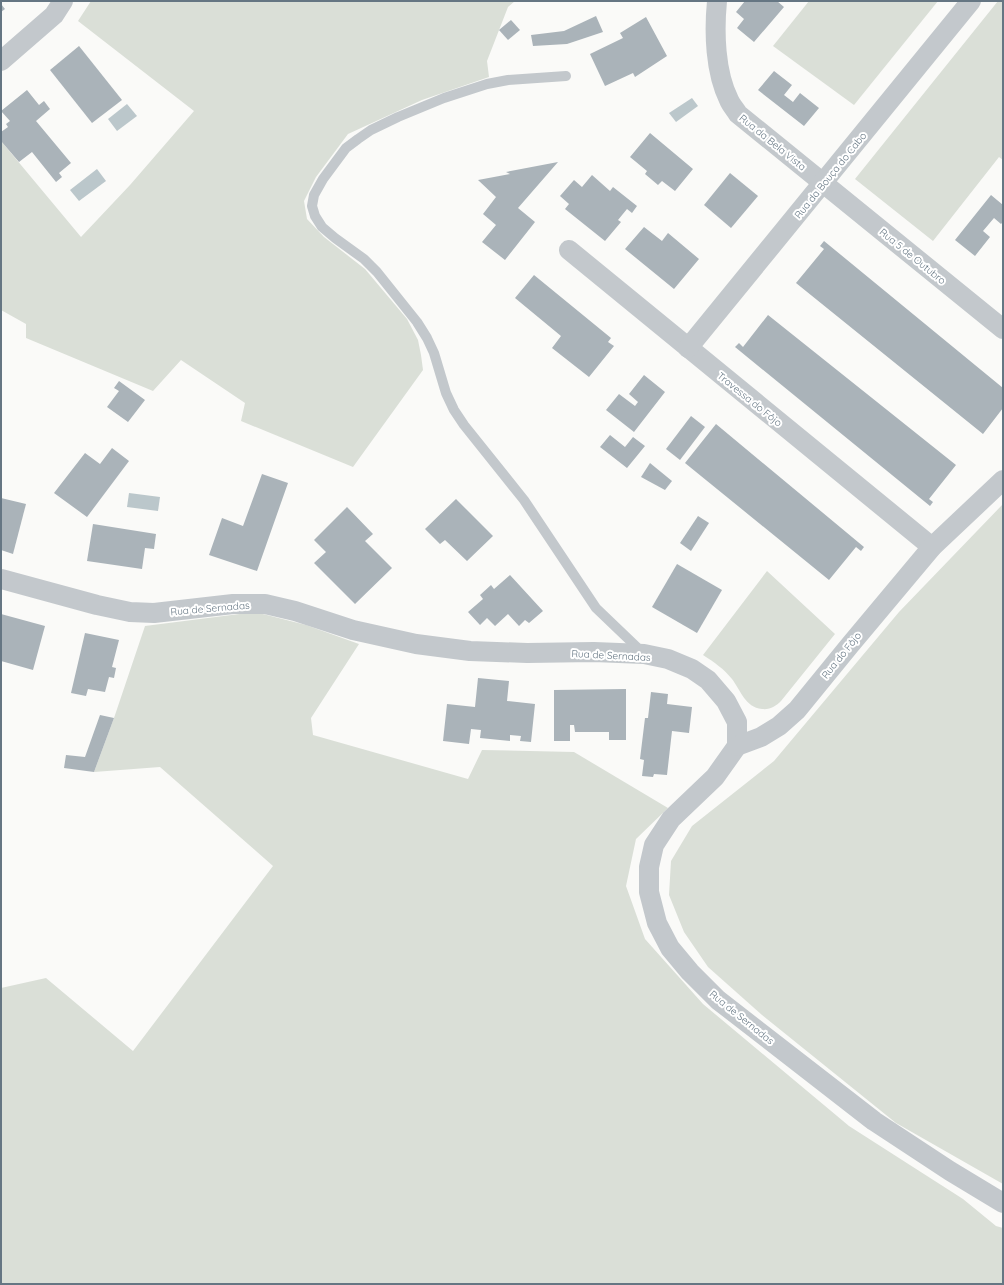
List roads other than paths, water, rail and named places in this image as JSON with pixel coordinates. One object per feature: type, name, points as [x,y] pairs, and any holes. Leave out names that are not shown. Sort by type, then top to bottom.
[{"type":"street","points":[[1,61],[54,15],[63,1]]},
{"type":"street","name":"Rua da Bela Vista","points":[[717,1],[717,55],[722,81],[729,101],[738,114],[823,183]]},
{"type":"street","name":"Rua da Bouça do Cabo","points":[[688,348],[971,1]]},
{"type":"street","name":"Rua 5 de Outubro","points":[[823,183],[1003,329]]},
{"type":"street","name":"Travessa do Fôjo","points":[[569,250],[932,547]]},
{"type":"street","points":[[932,547],[1003,480]]},
{"type":"street","name":"Rua do Fôjo","points":[[737,746],[761,737],[779,726],[797,710],[932,547]]},
{"type":"street","name":"Rua de Sernadas","points":[[1,579],[97,605],[130,612],[154,613],[233,604],[265,604],[295,611],[353,630],[416,644],[470,651],[644,654],[668,659],[692,669],[708,680],[726,701],[737,722],[737,746],[715,778],[671,819],[654,845],[649,867],[649,892],[656,923],[670,948],[690,972],[718,1000],[874,1122],[1003,1203]]},
{"type":"lane","points":[[566,76],[508,80],[487,84],[444,98],[371,130],[346,148],[314,195],[312,206],[315,216],[322,227],[334,238],[364,259],[377,272],[417,322],[434,353],[446,393],[454,410],[464,425],[524,500],[596,608],[644,654]]}]
